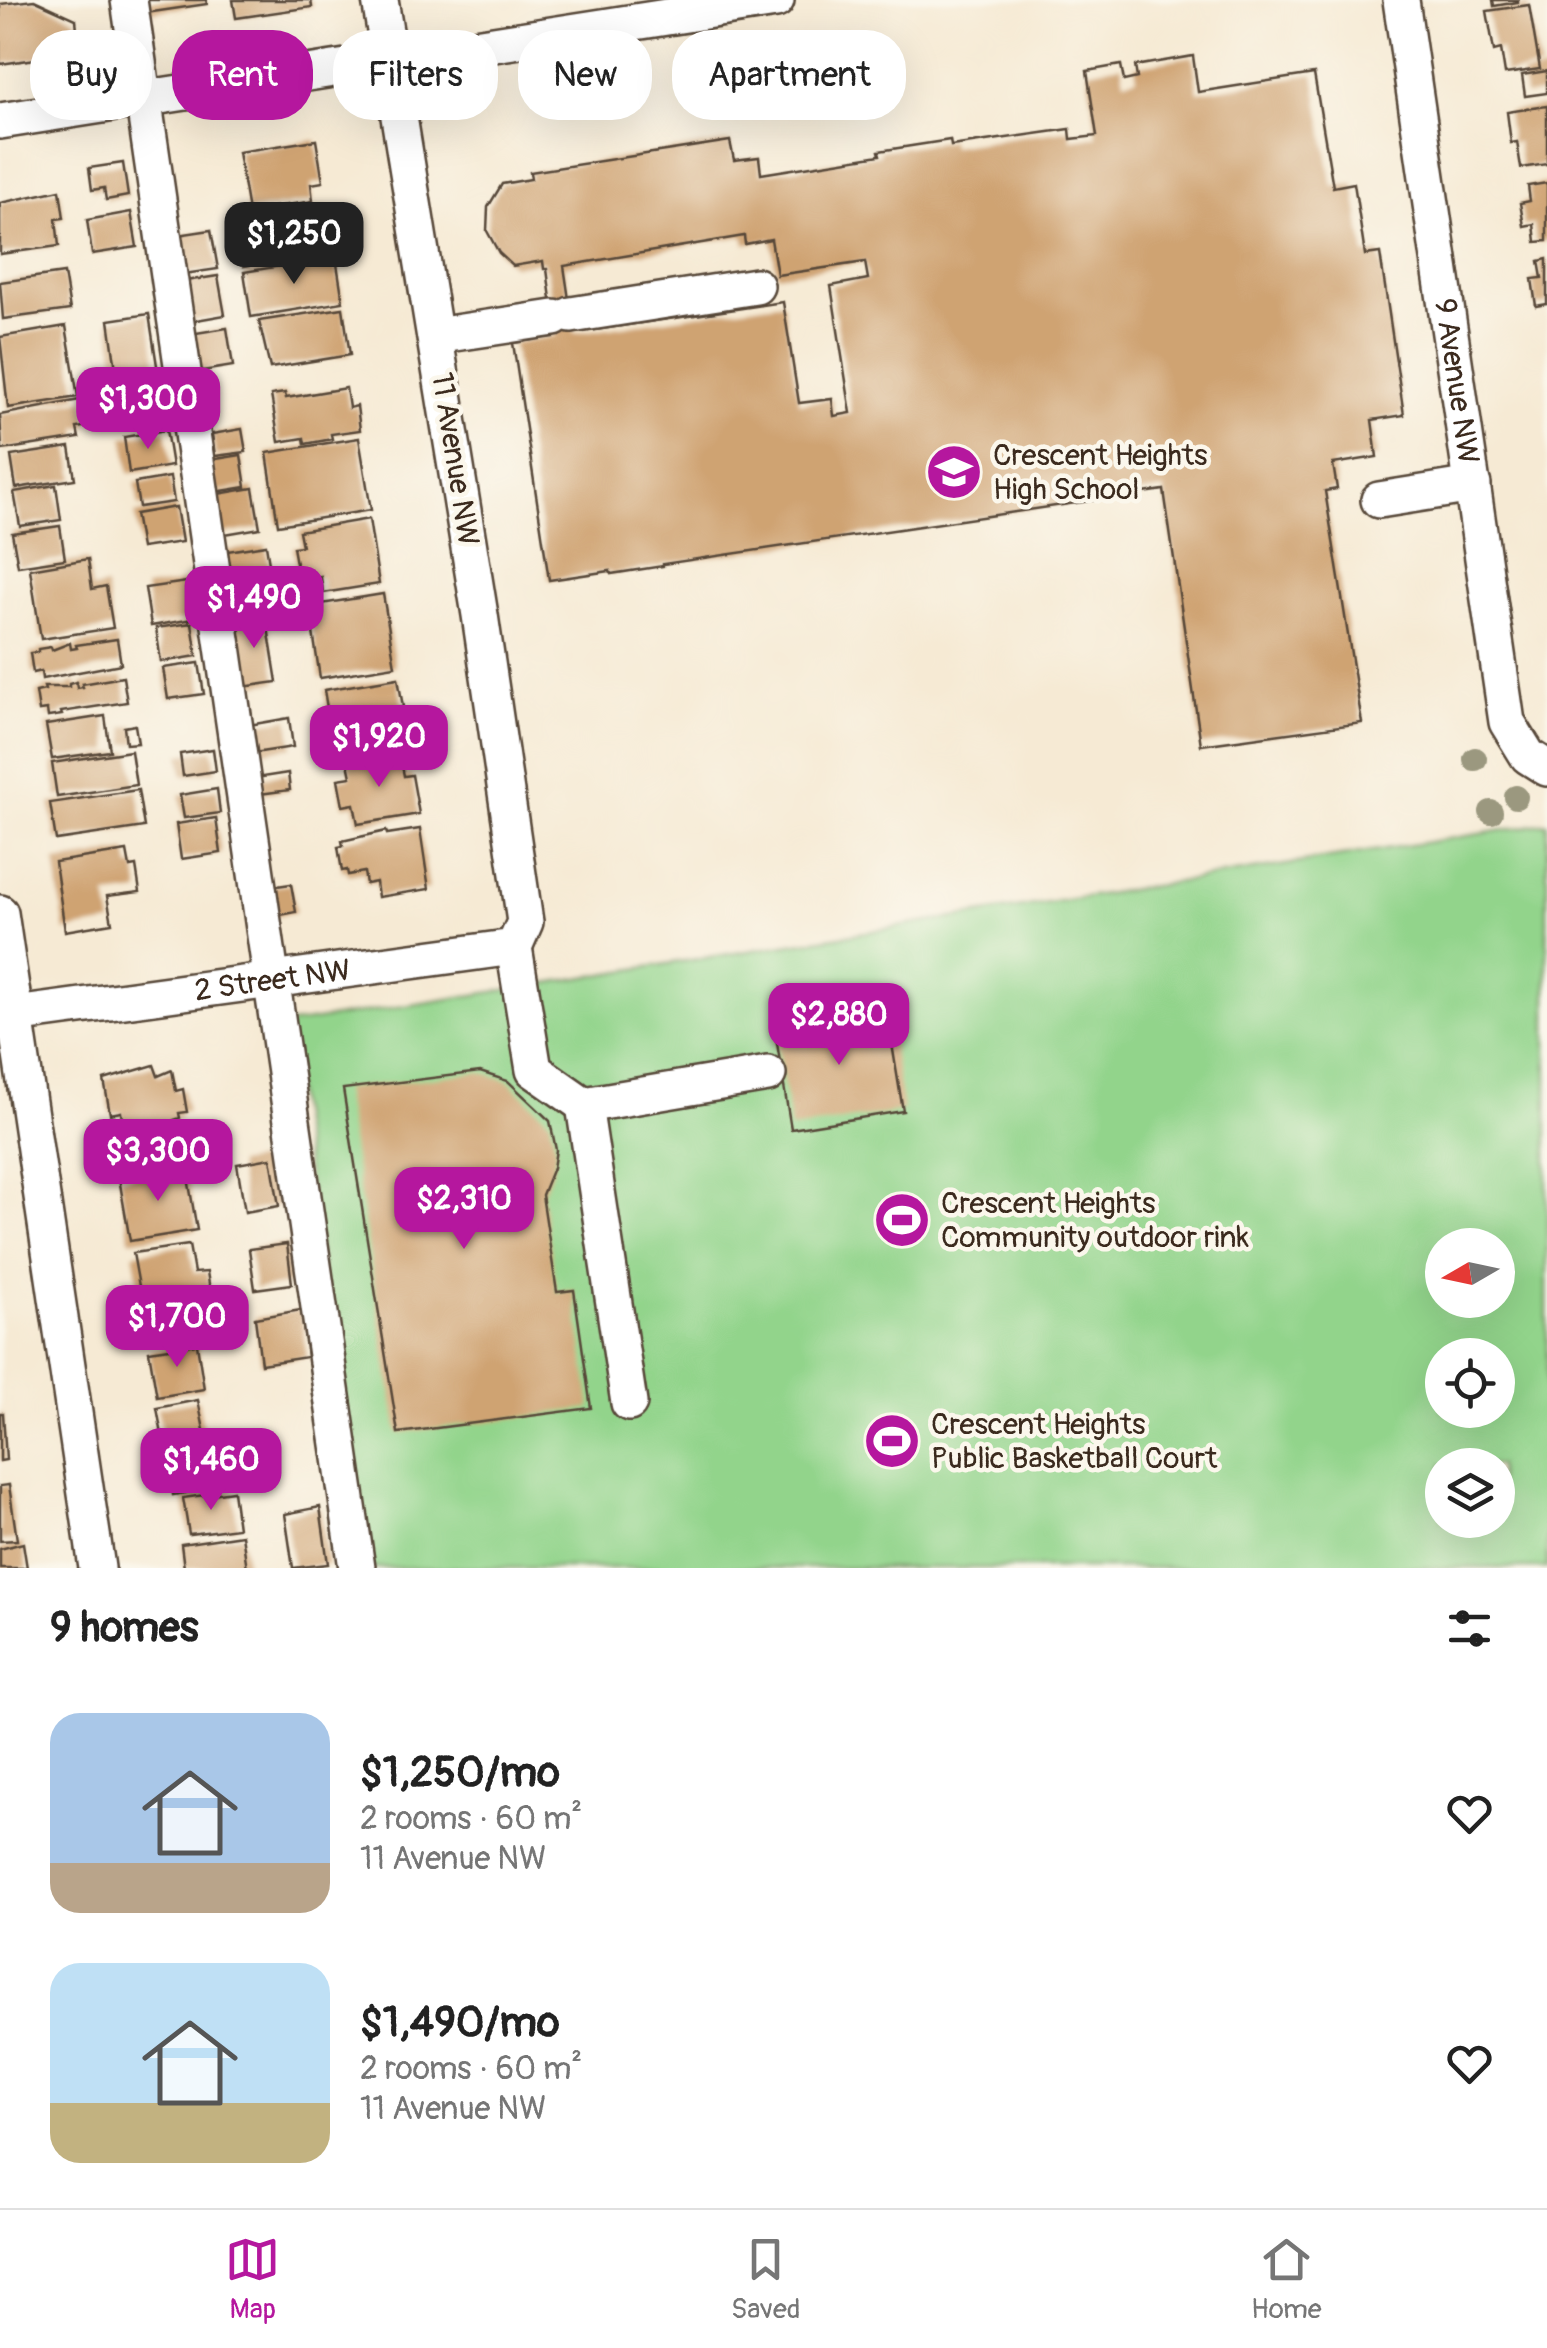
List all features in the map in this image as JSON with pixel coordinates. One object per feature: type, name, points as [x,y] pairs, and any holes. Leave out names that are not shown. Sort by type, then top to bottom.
[{"type":"street","points":[[129,0],[134,30]]},
{"type":"street","name":"11 Avenue NW","points":[[380,0],[385,30]]},
{"type":"street","points":[[498,38],[638,10],[776,0]]},
{"type":"street","name":"9 Avenue NW","points":[[1401,0],[1507,722],[1537,762]]},
{"type":"street","points":[[152,97],[333,69]]},
{"type":"street","points":[[0,121],[30,116]]},
{"type":"street","points":[[148,120],[358,1568]]},
{"type":"street","name":"11 Avenue NW","points":[[400,120],[435,336],[520,933],[534,1070],[584,1104]]},
{"type":"street","points":[[435,336],[756,286]]},
{"type":"street","points":[[1380,500],[1472,485]]},
{"type":"street","points":[[0,913],[8,1016],[96,1568]]},
{"type":"street","name":"2 Street NW","points":[[8,1016],[271,980],[520,933]]},
{"type":"street","points":[[629,1404],[584,1104],[768,1074]]},
{"type":"green space","points":[[1547,823],[1547,1568],[366,1568],[285,1025]]},
{"type":"building","points":[[34,0],[76,19],[77,30],[30,30],[30,60],[0,64],[0,4]]},
{"type":"building","points":[[137,0],[206,0],[207,4],[139,14]]},
{"type":"building","points":[[233,0],[311,0],[312,7],[236,18]]},
{"type":"building","points":[[1493,0],[1518,0],[1518,2],[1494,6]]},
{"type":"building","points":[[1529,5],[1540,69],[1505,74],[1501,49],[1494,51],[1487,11]]},
{"type":"building","points":[[1193,56],[1198,92],[1314,74],[1333,187],[1354,183],[1365,255],[1380,253],[1404,415],[1372,420],[1377,457],[1333,464],[1337,489],[1325,491],[1362,723],[1201,745],[1164,490],[611,574],[610,571],[549,580],[513,343],[556,336],[543,261],[513,266],[499,253],[487,231],[488,207],[502,184],[531,179],[530,172],[730,141],[734,160],[759,157],[761,174],[950,140],[951,146],[1070,129],[1071,139],[1097,136],[1087,71],[1121,65],[1124,81],[1137,78],[1135,66]],"holes":[[[744,236],[745,244],[771,239],[777,275],[865,262],[868,279],[831,286],[851,413],[834,416],[832,399],[799,403],[783,302],[574,333],[564,266]]]},
{"type":"building","points":[[1547,71],[1547,93],[1525,96],[1522,75]]},
{"type":"building","points":[[1547,106],[1547,164],[1521,168],[1517,142],[1511,143],[1507,112]]},
{"type":"building","points":[[316,140],[323,182],[311,184],[313,201],[248,211],[238,152]]},
{"type":"building","points":[[123,163],[128,196],[106,200],[104,188],[92,190],[89,168]]},
{"type":"building","points":[[1547,183],[1547,241],[1536,242],[1534,224],[1524,226],[1520,203],[1530,201],[1528,186]]},
{"type":"building","points":[[60,190],[64,218],[56,219],[59,246],[0,254],[0,203]]},
{"type":"building","points":[[327,207],[335,252],[244,266],[237,222]]},
{"type":"building","points":[[131,212],[137,247],[92,254],[87,220]]},
{"type":"building","points":[[211,230],[218,269],[177,275],[171,236]]},
{"type":"building","points":[[336,257],[343,302],[251,317],[244,272]]},
{"type":"building","points":[[1547,259],[1547,304],[1536,306],[1532,279],[1542,278],[1539,261]]},
{"type":"building","points":[[64,273],[70,310],[3,319],[0,282]]},
{"type":"building","points":[[218,276],[225,315],[185,322],[179,282]]},
{"type":"building","points":[[343,308],[350,355],[270,368],[259,321]]},
{"type":"building","points":[[149,314],[160,385],[119,391],[109,320]]},
{"type":"building","points":[[66,326],[78,397],[8,408],[0,337]]},
{"type":"building","points":[[227,328],[233,366],[196,372],[190,334]]},
{"type":"building","points":[[155,388],[159,415],[124,421],[119,394]]},
{"type":"building","points":[[346,388],[349,408],[357,406],[360,430],[331,434],[332,439],[305,444],[304,438],[279,442],[271,395],[285,393],[286,398]]},
{"type":"building","points":[[85,399],[89,426],[77,428],[79,438],[2,450],[0,415]]},
{"type":"building","points":[[242,429],[246,452],[215,456],[212,434]]},
{"type":"building","points":[[166,430],[172,466],[129,473],[124,437]]},
{"type":"building","points":[[359,438],[371,510],[278,525],[267,453]]},
{"type":"building","points":[[70,447],[75,479],[16,488],[11,456]]},
{"type":"building","points":[[241,455],[246,487],[215,492],[210,460]]},
{"type":"building","points":[[170,477],[174,502],[139,507],[135,483]]},
{"type":"building","points":[[56,485],[61,520],[20,526],[14,492]]},
{"type":"building","points":[[253,488],[260,528],[219,535],[212,495]]},
{"type":"building","points":[[176,507],[182,542],[141,548],[135,514]]},
{"type":"building","points":[[369,519],[379,584],[323,593],[321,577],[299,580],[293,547],[302,546],[299,531]]},
{"type":"building","points":[[60,526],[65,559],[18,566],[12,533]]},
{"type":"building","points":[[266,545],[273,587],[227,594],[221,552]]},
{"type":"building","points":[[88,559],[92,589],[106,586],[113,628],[41,639],[30,569]]},
{"type":"building","points":[[187,582],[193,619],[151,626],[145,588]]},
{"type":"building","points":[[383,594],[395,666],[320,678],[309,606]]},
{"type":"building","points":[[266,615],[277,682],[242,687],[232,620]]},
{"type":"building","points":[[192,623],[197,656],[161,662],[156,628]]},
{"type":"building","points":[[117,639],[121,664],[42,679],[41,671],[33,673],[30,653],[38,649],[52,650],[70,643],[71,649]]},
{"type":"building","points":[[199,663],[204,694],[168,699],[163,668]]},
{"type":"building","points":[[123,677],[127,702],[48,717],[47,710],[39,711],[36,692],[45,690],[44,687],[69,687],[76,682],[77,688]]},
{"type":"building","points":[[398,678],[403,707],[392,709],[395,728],[332,738],[324,690]]},
{"type":"building","points":[[105,716],[110,751],[52,759],[46,725]]},
{"type":"building","points":[[289,718],[293,747],[254,753],[249,725]]},
{"type":"building","points":[[135,725],[138,743],[126,744],[124,727]]},
{"type":"building","points":[[213,749],[216,771],[183,776],[180,754]]},
{"type":"building","points":[[131,751],[136,785],[57,797],[52,763]]},
{"type":"building","points":[[400,755],[404,776],[412,775],[419,814],[358,824],[354,804],[343,806],[338,779],[351,777],[348,763]]},
{"type":"building","points":[[288,773],[290,790],[259,794],[256,778]]},
{"type":"building","points":[[217,789],[220,813],[184,818],[180,795]]},
{"type":"building","points":[[138,790],[144,827],[56,840],[50,803]]},
{"type":"building","points":[[216,818],[221,853],[181,859],[176,824]]},
{"type":"building","points":[[420,829],[429,889],[378,897],[376,882],[366,884],[364,872],[348,875],[347,870],[342,871],[338,847],[343,846],[342,841],[386,831],[387,834]]},
{"type":"building","points":[[127,851],[130,867],[136,866],[140,892],[107,896],[112,923],[65,931],[55,862]]},
{"type":"building","points":[[291,884],[296,912],[275,916],[270,887]]},
{"type":"building","points":[[886,1007],[903,1111],[791,1129],[774,1025]]},
{"type":"building","points":[[154,1065],[158,1076],[172,1070],[176,1091],[183,1089],[187,1112],[179,1113],[180,1118],[174,1120],[176,1126],[124,1134],[121,1112],[110,1114],[104,1080]]},
{"type":"building","points":[[480,1072],[508,1081],[550,1121],[556,1150],[542,1195],[557,1292],[574,1290],[591,1408],[398,1433],[343,1089]]},
{"type":"building","points":[[271,1158],[279,1206],[245,1212],[237,1164]]},
{"type":"building","points":[[186,1166],[197,1230],[130,1241],[119,1178]]},
{"type":"building","points":[[287,1244],[292,1284],[255,1289],[249,1249]]},
{"type":"building","points":[[189,1245],[194,1273],[207,1272],[210,1290],[142,1303],[133,1253]]},
{"type":"building","points":[[189,1303],[191,1339],[154,1341],[149,1310]]},
{"type":"building","points":[[301,1310],[307,1357],[261,1364],[255,1318]]},
{"type":"building","points":[[197,1344],[204,1389],[157,1397],[149,1351]]},
{"type":"building","points":[[198,1400],[205,1435],[163,1440],[157,1408]]},
{"type":"building","points":[[0,1413],[6,1460],[0,1461]]},
{"type":"building","points":[[210,1445],[217,1488],[173,1495],[166,1451]]},
{"type":"building","points":[[9,1485],[17,1540],[0,1541],[0,1486]]},
{"type":"building","points":[[233,1491],[238,1528],[189,1534],[183,1498]]},
{"type":"building","points":[[320,1507],[328,1564],[293,1568],[285,1514]]},
{"type":"building","points":[[242,1535],[247,1568],[184,1568],[181,1544]]},
{"type":"building","points":[[23,1543],[27,1568],[0,1568],[0,1549]]},
{"type":"place","name":"Crescent Heights High School","points":[[954,472]]},
{"type":"place","name":"Crescent Heights Community outdoor rink","points":[[902,1220]]},
{"type":"place","name":"Crescent Heights Public Basketball Court","points":[[892,1441]]}]
